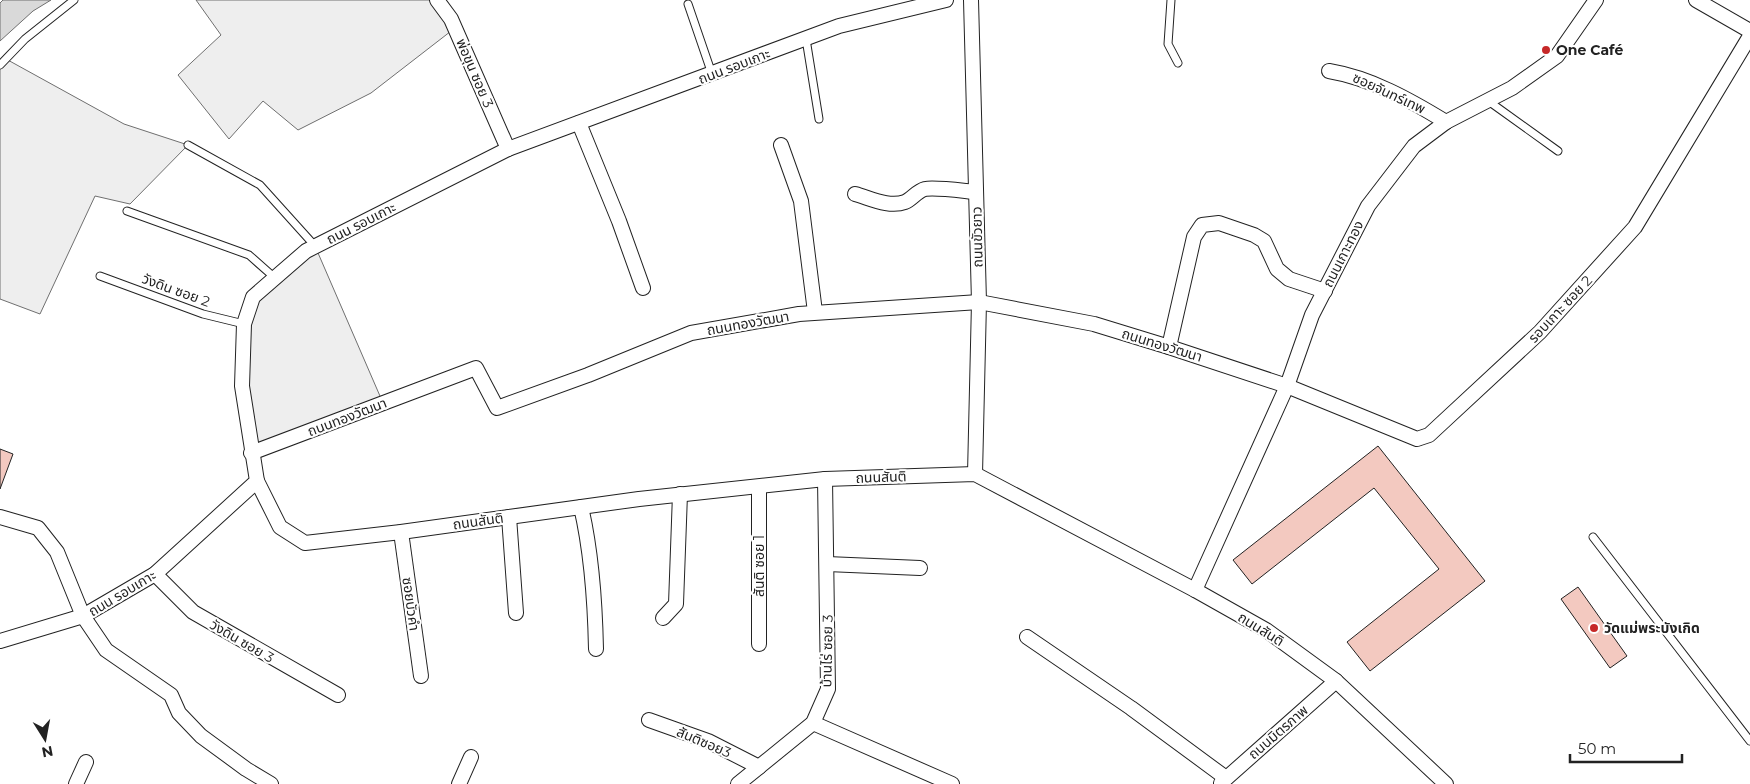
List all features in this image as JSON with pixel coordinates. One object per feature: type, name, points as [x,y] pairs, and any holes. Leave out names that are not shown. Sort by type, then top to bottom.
[{"type":"street","name":"พ่อขุน ซอย 3","points":[[437,0],[451,19],[508,149]]},
{"type":"street","name":"ถนน รอบเกาะ","points":[[1,642],[84,616],[155,574],[257,481],[251,453],[242,386],[244,324],[253,297],[306,251],[508,149],[839,26],[946,0]]},
{"type":"street","name":"ถนนขัวยาว","points":[[971,0],[979,302],[975,474]]},
{"type":"street","name":"ถนนเกาะทอง","points":[[1195,590],[1287,386],[1312,315],[1368,206],[1414,146],[1446,122],[1512,88],[1558,56],[1596,0]]},
{"type":"street","points":[[1696,0],[1750,31]]},
{"type":"street","name":"รอบเกาะ ซอย 2","points":[[1287,386],[1417,439],[1428,435],[1540,332],[1635,227],[1750,36]]},
{"type":"street","name":"ซอยจันทร์เทพ","points":[[1329,71],[1350,74],[1374,84],[1422,107],[1446,122]]},
{"type":"street","points":[[578,123],[619,221],[643,288]]},
{"type":"street","points":[[781,145],[801,202],[816,312]]},
{"type":"street","points":[[855,194],[882,202],[898,203],[906,202],[915,194],[925,189],[976,192]]},
{"type":"street","points":[[1170,347],[1194,237],[1202,225],[1219,223],[1259,238],[1264,241],[1277,269],[1289,279],[1325,291]]},
{"type":"street","name":"ถนนทองวัฒนา","points":[[251,453],[476,368],[497,408],[691,333],[816,312],[979,302],[1094,324],[1287,386]]},
{"type":"street","name":"ถนนสันติ","points":[[257,481],[280,527],[305,543],[401,532],[680,494],[825,479],[975,474],[1195,590],[1266,630],[1336,682],[1446,784]]},
{"type":"street","name":"บ้านไร่ ซอย 3","points":[[738,784],[813,723],[828,689],[825,479]]},
{"type":"street","name":"สันติ ซอย 1","points":[[759,644],[760,487]]},
{"type":"street","points":[[663,618],[676,604],[680,494]]},
{"type":"street","points":[[581,507],[589,542],[595,594],[596,649]]},
{"type":"street","points":[[0,517],[38,528],[57,552],[84,616],[106,650],[172,695],[179,712],[201,736],[246,769],[271,784]]},
{"type":"street","points":[[509,517],[516,613]]},
{"type":"street","name":"ซอยบัวคำ","points":[[401,532],[421,676]]},
{"type":"street","points":[[827,564],[920,568]]},
{"type":"street","name":"วังดิน ซอย 3","points":[[155,574],[193,612],[338,695]]},
{"type":"street","points":[[1027,638],[1131,708],[1223,781]]},
{"type":"street","name":"ถนนมิตรภาพ","points":[[1223,781],[1336,682]]},
{"type":"street","name":"สันติซอย3","points":[[649,720],[708,740],[758,767]]},
{"type":"street","points":[[813,723],[952,784]]},
{"type":"street","points":[[459,784],[471,757]]},
{"type":"street","points":[[76,784],[86,762]]},
{"type":"lane","points":[[0,65],[25,39],[74,0]]},
{"type":"lane","points":[[1171,0],[1168,44],[1178,63]]},
{"type":"lane","points":[[688,4],[712,74]]},
{"type":"lane","points":[[806,39],[818,119]]},
{"type":"lane","points":[[1487,100],[1558,151]]},
{"type":"lane","points":[[188,145],[260,184],[315,246]]},
{"type":"lane","points":[[127,211],[249,255],[275,278]]},
{"type":"lane","name":"วังดิน ซอย 2","points":[[100,276],[202,314],[244,324]]},
{"type":"lane","points":[[1593,537],[1750,741]]},
{"type":"shaded area","points":[[3,0],[51,0],[33,11],[0,41],[0,3]]},
{"type":"shaded area","points":[[196,0],[434,0],[455,28],[371,93],[298,130],[263,101],[229,139],[178,75],[221,35]]},
{"type":"shaded area","points":[[6,59],[124,124],[188,145],[130,204],[95,196],[40,314],[0,299],[0,65]]},
{"type":"shaded area","points":[[315,246],[383,403],[251,453],[242,386],[253,297]]},
{"type":"building","points":[[1378,446],[1485,581],[1370,671],[1347,642],[1439,569],[1374,488],[1252,584],[1233,560]]},
{"type":"building","points":[[0,449],[13,454],[0,489]]},
{"type":"building","name":"วัดแม่พระบังเกิด","points":[[1578,587],[1627,656],[1610,668],[1561,599]]},
{"type":"place","name":"One Café","points":[[1546,50]]},
{"type":"place","name":"วัดแม่พระบังเกิด","points":[[1594,628]]}]
